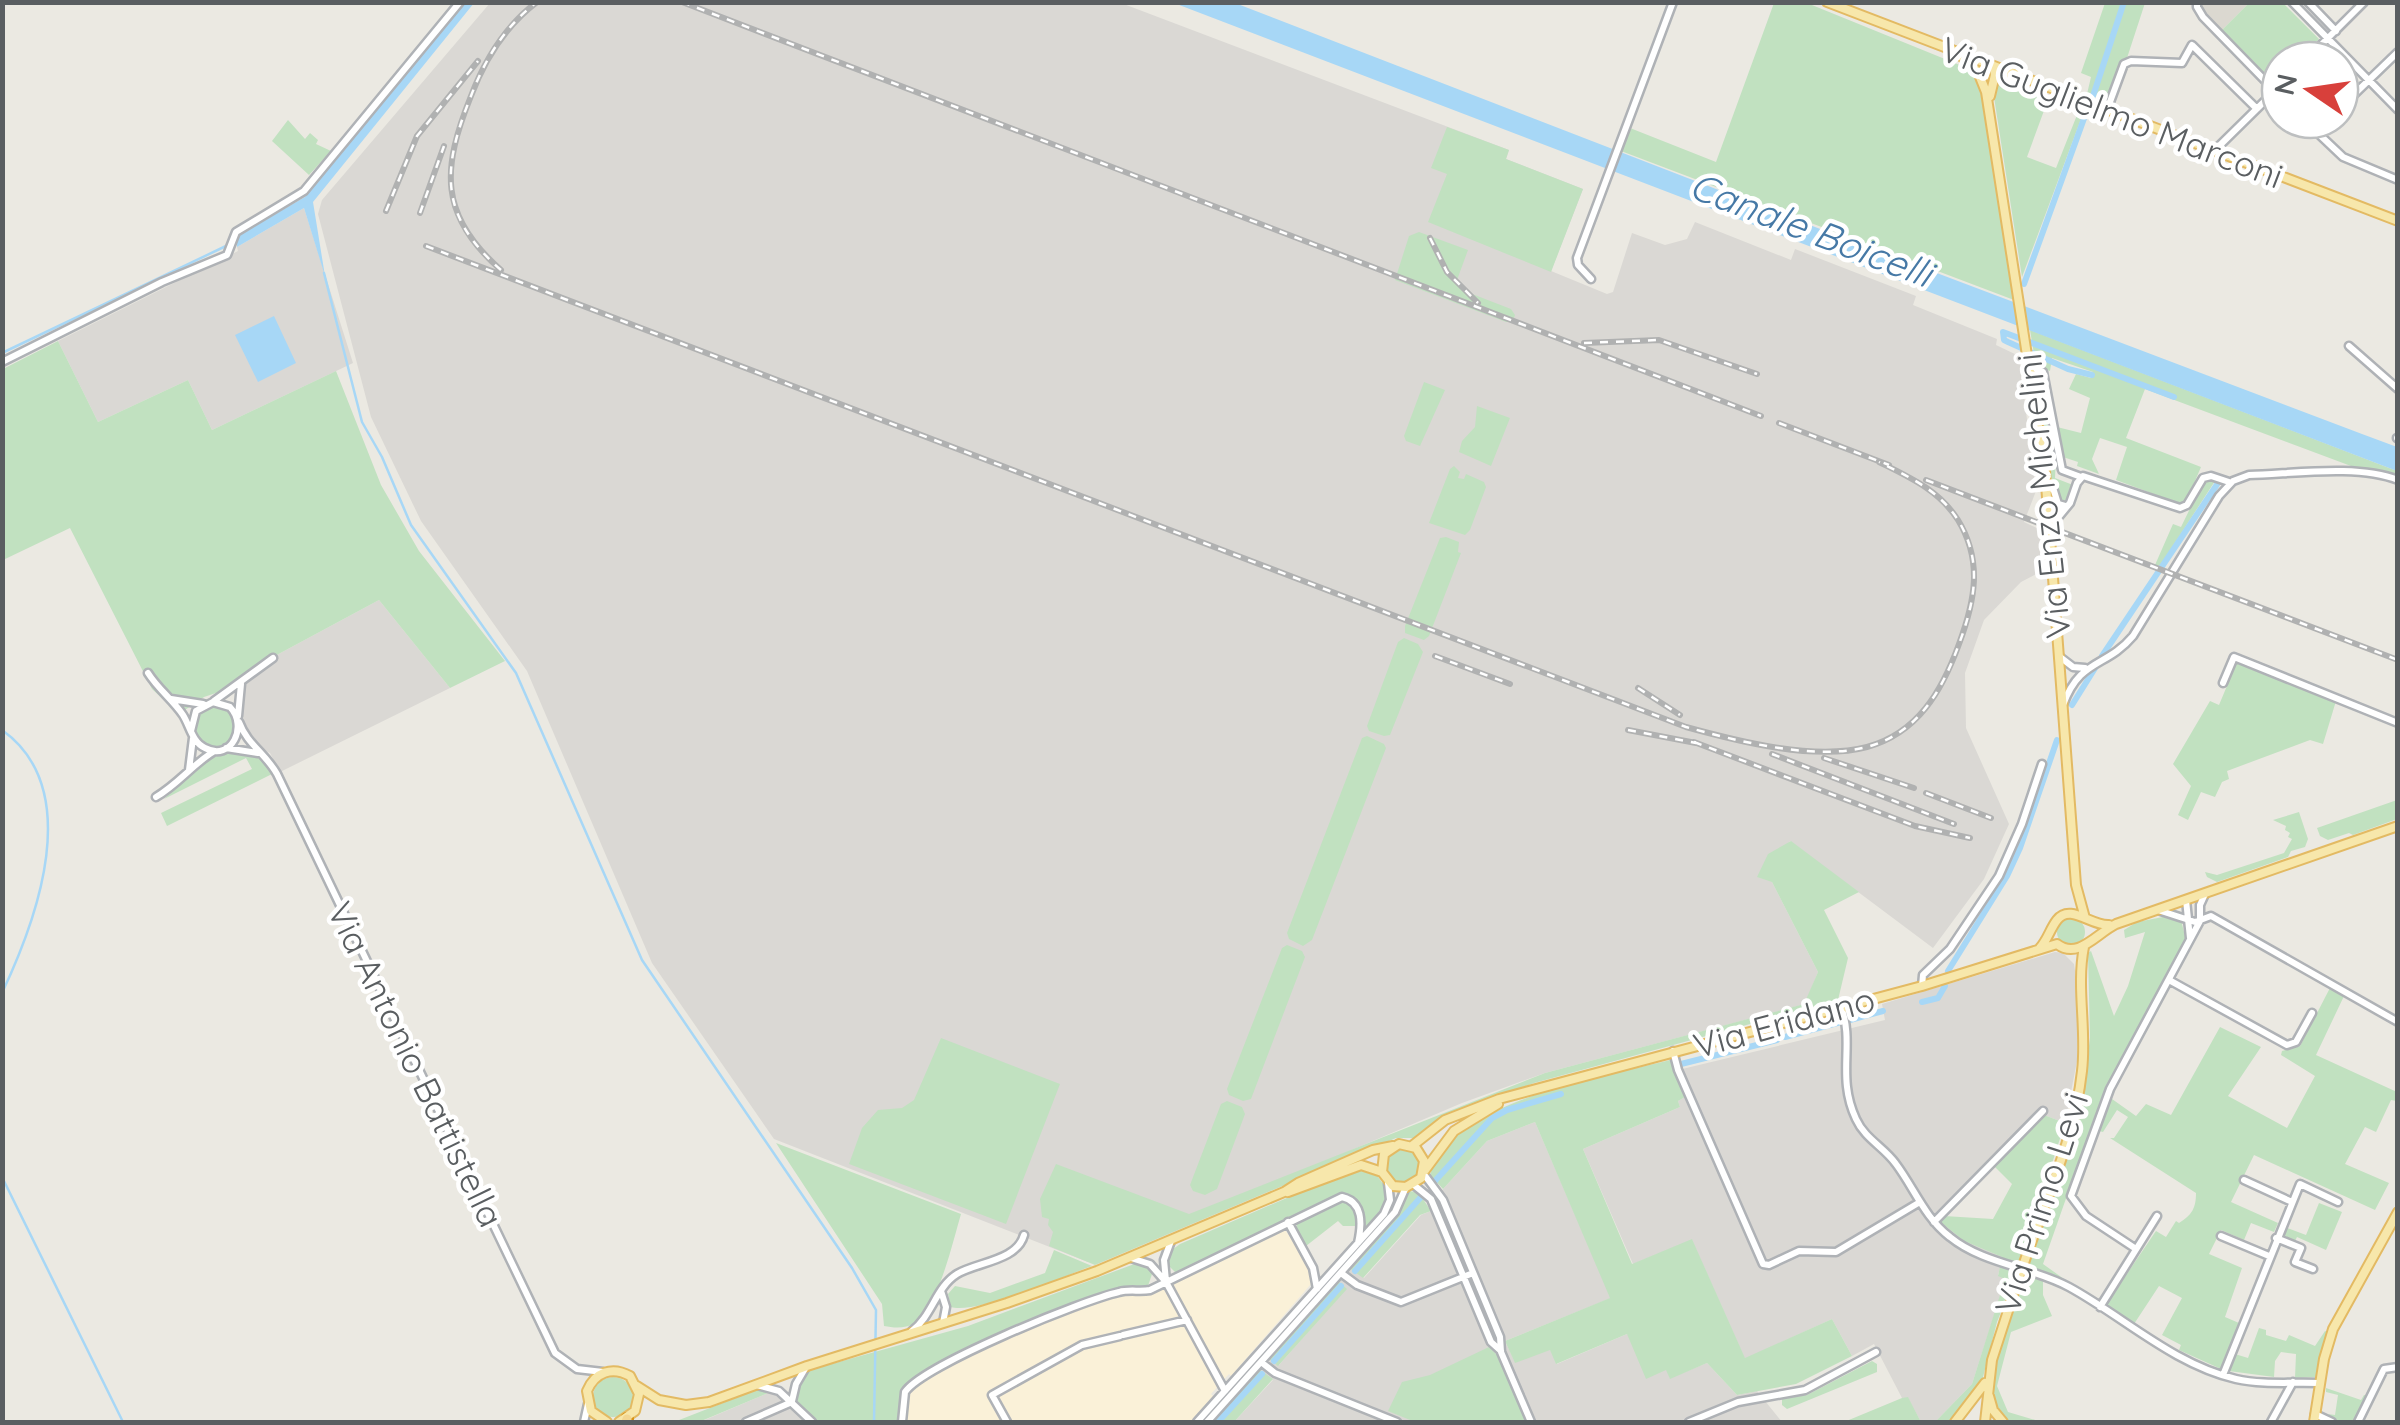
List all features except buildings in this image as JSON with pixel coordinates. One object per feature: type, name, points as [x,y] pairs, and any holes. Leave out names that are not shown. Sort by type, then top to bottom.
[{"type":"main road","name":"Via Guglielmo Marconi","points":[[1827,2],[2398,221]]},
{"type":"main road","name":"Via Enzo Michelini","points":[[1958,53],[1974,67],[1985,87],[2041,439],[2051,526],[2076,885],[2086,920]]},
{"type":"main road","name":"Via Enzo Michelini","points":[[1989,109],[1994,67]]},
{"type":"main road","points":[[1985,87],[1994,67]]},
{"type":"main road","points":[[1994,79],[2000,75],[2017,76]]},
{"type":"main road","name":"Via Eridano","points":[[1412,1146],[1450,1118],[1530,1090],[1842,1012],[2036,951],[2061,947],[2075,950],[2116,924],[2398,826]]},
{"type":"main road","name":"Via Enzo Michelini","points":[[2063,915],[2076,885]]},
{"type":"main road","name":"Via Eridano","points":[[2063,915],[2075,913],[2086,920],[2116,924]]},
{"type":"main road","points":[[2036,951],[2063,915]]},
{"type":"main road","points":[[2086,920],[2090,930],[2086,943]]},
{"type":"main road","points":[[2053,929],[2061,947]]},
{"type":"main road","name":"Via Primo Levi","points":[[1985,1422],[1988,1379],[1999,1333],[2069,1132],[2079,1090],[2086,943]]},
{"type":"main road","name":"Via Primo Levi","points":[[2061,947],[2075,962],[2082,981]]},
{"type":"main road","name":"Via Eridano","points":[[1410,1186],[1465,1122],[1530,1090]]},
{"type":"main road","points":[[1393,1146],[1382,1160],[1382,1172],[1388,1182],[1410,1186]]},
{"type":"main road","points":[[624,1421],[650,1401],[697,1405],[1130,1258],[1374,1150],[1412,1146],[1422,1156],[1423,1172]]},
{"type":"main road","points":[[1284,1192],[1354,1166],[1382,1172]]},
{"type":"main road","points":[[2314,1418],[2336,1322],[2398,1212]]},
{"type":"main road","points":[[606,1422],[594,1414],[588,1403],[588,1388],[603,1372],[624,1373],[659,1400]]},
{"type":"main road","points":[[1954,1422],[1988,1379]]},
{"type":"main road","points":[[1988,1379],[1993,1410],[2003,1422]]},
{"type":"main road","points":[[636,1410],[640,1397],[637,1386]]},
{"type":"street","points":[[2,362],[162,282],[227,256],[233,236],[304,191],[460,2]]},
{"type":"street","points":[[1591,278],[1577,264],[1578,253],[1673,2]]},
{"type":"street","points":[[2198,2],[2199,12],[2260,73]]},
{"type":"street","points":[[2292,2],[2398,110]]},
{"type":"street","points":[[2308,2],[2336,31]]},
{"type":"street","points":[[2328,38],[2364,2]]},
{"type":"street","points":[[2108,110],[2124,64],[2179,64],[2192,45],[2257,109]]},
{"type":"street","points":[[2360,89],[2398,52]]},
{"type":"street","points":[[2214,151],[2260,106]]},
{"type":"street","points":[[2325,140],[2349,160],[2398,180]]},
{"type":"street","points":[[2349,346],[2398,389]]},
{"type":"street","points":[[2036,369],[2044,372],[2062,470],[2081,477],[2092,476],[2180,508],[2187,506],[2202,478],[2211,476],[2230,483]]},
{"type":"street","points":[[2063,705],[2086,667],[2115,653],[2133,636],[2230,483],[2248,475],[2356,473],[2398,480]]},
{"type":"street","points":[[2051,526],[2081,477]]},
{"type":"street","points":[[2047,485],[2060,506],[2066,506]]},
{"type":"street","points":[[2060,657],[2073,666],[2086,667]]},
{"type":"street","points":[[2223,682],[2234,657],[2398,723]]},
{"type":"street","points":[[188,774],[193,715],[274,658]]},
{"type":"street","points":[[148,673],[204,748],[245,748],[261,754]]},
{"type":"street","points":[[156,797],[202,759],[237,737],[238,694],[243,680]]},
{"type":"street","points":[[166,697],[208,703]]},
{"type":"street","name":"Via Antonio Battistella","points":[[208,703],[230,706],[245,735],[273,766],[554,1353],[576,1369],[588,1388]]},
{"type":"street","points":[[1922,986],[1921,978],[1950,949],[1999,876],[2042,764]]},
{"type":"street","points":[[2200,922],[2206,893]]},
{"type":"street","points":[[2186,900],[2200,912]]},
{"type":"street","points":[[2186,900],[2190,939]]},
{"type":"street","points":[[2157,910],[2200,922]]},
{"type":"street","points":[[2136,1249],[2086,1216],[2071,1196],[2106,1097],[2206,915],[2398,1022]]},
{"type":"street","points":[[2168,980],[2288,1045],[2296,1042],[2312,1013]]},
{"type":"street","points":[[1842,1012],[1846,1026],[1844,1071],[1853,1112],[1866,1134],[1898,1165],[1934,1222],[1960,1244],[2051,1278],[2157,1343],[2223,1375],[2244,1380],[2319,1383]]},
{"type":"street","points":[[1674,1054],[1758,1256],[1766,1265],[1799,1251],[1836,1252],[1919,1201]]},
{"type":"street","points":[[1934,1222],[2043,1111]]},
{"type":"street","points":[[1423,1172],[1442,1200],[1531,1422]]},
{"type":"street","points":[[2244,1180],[2292,1202]]},
{"type":"street","points":[[1197,1422],[1317,1289],[1338,1271],[1387,1209],[1388,1182]]},
{"type":"street","points":[[2223,1375],[2300,1184],[2338,1202]]},
{"type":"street","points":[[1207,1422],[1338,1271],[1395,1212],[1410,1186],[1423,1190],[1433,1204],[1491,1342],[1502,1352]]},
{"type":"street","points":[[902,1422],[905,1392],[923,1376],[1032,1323],[1118,1292],[1144,1292],[1346,1197],[1353,1201],[1361,1217],[1358,1243]]},
{"type":"street","points":[[1433,1204],[1442,1200]]},
{"type":"street","points":[[1919,1201],[1945,1210]]},
{"type":"street","points":[[2100,1307],[2157,1216]]},
{"type":"street","points":[[1288,1222],[1313,1268],[1317,1289]]},
{"type":"street","points":[[908,1334],[921,1324],[941,1291],[960,1272],[1007,1254],[1022,1242],[1024,1235]]},
{"type":"street","points":[[2386,1235],[2398,1240]]},
{"type":"street","points":[[2221,1236],[2269,1256]]},
{"type":"street","points":[[2276,1238],[2301,1248],[2296,1262],[2313,1269]]},
{"type":"street","points":[[1166,1282],[1164,1260],[1172,1240]]},
{"type":"street","points":[[1130,1258],[1150,1264],[1166,1282],[1225,1391]]},
{"type":"street","points":[[1313,1268],[1338,1271],[1356,1285],[1401,1302],[1473,1273]]},
{"type":"street","points":[[941,1291],[952,1310],[968,1315]]},
{"type":"street","points":[[943,1323],[945,1302]]},
{"type":"street","points":[[935,1305],[943,1323]]},
{"type":"street","points":[[1008,1422],[992,1395],[1084,1344],[1187,1320]]},
{"type":"street","points":[[1689,1422],[1738,1402],[1804,1390],[1876,1352]]},
{"type":"street","points":[[1261,1362],[1281,1376],[1397,1422]]},
{"type":"street","points":[[788,1394],[807,1366]]},
{"type":"street","points":[[2358,1422],[2383,1372],[2388,1367],[2398,1367]]},
{"type":"street","points":[[576,1369],[603,1372]]},
{"type":"street","points":[[785,1374],[792,1402],[812,1422]]},
{"type":"street","points":[[2271,1422],[2293,1382]]},
{"type":"street","points":[[754,1385],[788,1394]]},
{"type":"street","points":[[746,1422],[792,1402]]},
{"type":"street","points":[[588,1403],[586,1422],[606,1422]]},
{"type":"street","points":[[2314,1418],[2332,1422]]},
{"type":"shaded area","points":[[490,3],[1121,3],[1509,150],[1506,159],[1583,189],[1551,271],[1607,294],[1613,292],[1632,233],[1665,245],[1687,239],[1695,222],[1791,260],[1795,249],[1916,296],[1913,305],[1997,339],[1996,345],[2019,356],[2036,491],[2024,522],[2039,529],[2044,570],[2021,582],[1984,620],[1965,673],[1966,728],[2009,824],[1984,879],[1933,948],[1790,841],[1772,882],[1818,972],[1805,1004],[1545,1073],[1462,1103],[1088,1262],[774,1139],[652,963],[527,671],[421,521],[371,417],[318,214],[322,200]]},
{"type":"shaded area","points":[[2200,3],[2249,3],[2222,30]]},
{"type":"shaded area","points":[[304,208],[353,363],[212,430],[188,380],[98,422],[58,341],[238,251],[237,247]]},
{"type":"shaded area","points":[[379,600],[450,688],[280,772],[270,753],[258,747],[244,726],[241,695],[247,671]]},
{"type":"shaded area","points":[[2055,952],[2063,953],[2074,964],[2079,996],[2077,1061],[2065,1123],[2044,1115],[1939,1221],[1964,1241],[2003,1257],[1998,1275],[2006,1278],[1972,1384],[1935,1422],[1921,1422],[1908,1398],[1902,1398],[1874,1344],[1852,1356],[1832,1319],[1745,1359],[1692,1240],[1633,1264],[1583,1149],[1680,1107],[1678,1101],[1685,1097],[1674,1071],[1885,1020],[1882,1004]]},
{"type":"shaded area","points":[[1535,1122],[1611,1298],[1505,1341],[1515,1362],[1550,1349],[1557,1364],[1627,1334],[1667,1370],[1670,1378],[1707,1363],[1737,1395],[1757,1391],[1782,1422],[1234,1422],[1273,1380],[1259,1369],[1268,1358],[1279,1365],[1346,1289],[1338,1281],[1349,1268],[1364,1278],[1421,1215],[1431,1211],[1443,1189],[1487,1141]]},
{"type":"shaded area","points":[[1281,1223],[1309,1268],[1311,1284],[1190,1422],[899,1422],[904,1390],[925,1372],[1039,1317],[1119,1289],[1144,1288]]},
{"type":"shaded area","points":[[775,1390],[796,1397],[816,1422],[700,1422]]},
{"type":"green space","points":[[1774,3],[1807,3],[1972,70],[1982,92],[2014,300],[1621,151],[1630,128],[1716,162]]},
{"type":"green space","points":[[2105,3],[2145,3],[2108,102],[2087,94],[2091,77],[2081,73]]},
{"type":"green space","points":[[2249,3],[2283,3],[2319,39],[2260,40],[2260,69],[2222,30]]},
{"type":"green space","points":[[2002,81],[2049,97],[2027,157],[2056,168],[2079,110],[2084,111],[2022,277],[1994,97],[1997,83]]},
{"type":"green space","points":[[288,120],[305,139],[310,133],[318,140],[316,144],[331,151],[309,175],[272,141]]},
{"type":"green space","points":[[1447,127],[1509,150],[1506,159],[1583,189],[1551,272],[1428,222],[1447,174],[1431,168]]},
{"type":"green space","points":[[1419,232],[1468,250],[1457,280],[1467,292],[1511,309],[1513,321],[1506,322],[1395,280],[1409,236]]},
{"type":"green space","points":[[2030,330],[2397,471],[2397,478],[2359,469],[2145,389],[2126,438],[2201,467],[2186,502],[2178,503],[2116,480],[2127,447],[2100,438],[2092,459],[2099,474],[2077,466],[2078,462],[2063,457],[2057,427],[2081,433],[2090,398],[2069,389],[2076,374],[2091,378],[2093,372],[2052,358],[2050,371],[2036,366]]},
{"type":"green space","points":[[58,341],[98,422],[188,380],[212,430],[336,371],[381,485],[419,551],[505,661],[450,688],[379,600],[247,671],[179,714],[152,689],[70,528],[3,560],[3,369]]},
{"type":"green space","points":[[2036,372],[2040,373],[2056,457],[2055,478],[2073,485],[2064,503],[2052,484]]},
{"type":"green space","points":[[1424,382],[1445,390],[1420,446],[1406,441],[1404,436]]},
{"type":"green space","points":[[1477,406],[1510,418],[1491,466],[1459,452],[1462,441],[1475,427]]},
{"type":"green space","points":[[1454,466],[1460,472],[1458,478],[1464,479],[1466,474],[1484,482],[1486,487],[1465,535],[1429,523]]},
{"type":"green space","points":[[2208,479],[2215,481],[2160,566],[2155,565],[2173,524],[2181,527]]},
{"type":"green space","points":[[1440,538],[1459,542],[1461,553],[1429,636],[1424,640],[1405,633],[1405,626]]},
{"type":"green space","points":[[1404,638],[1418,644],[1423,652],[1390,735],[1384,736],[1369,731],[1367,726],[1398,642]]},
{"type":"green space","points":[[2237,662],[2336,701],[2323,744],[2310,740],[2227,771],[2229,779],[2222,782],[2215,797],[2201,792],[2188,820],[2178,815],[2191,786],[2173,764],[2210,701],[2219,705]]},
{"type":"green space","points":[[215,704],[230,711],[237,726],[230,741],[215,748],[200,741],[193,726],[200,711]]},
{"type":"green space","points":[[1367,736],[1386,748],[1312,940],[1303,946],[1289,939],[1287,933],[1362,738]]},
{"type":"green space","points":[[234,750],[256,757],[272,774],[167,826],[161,813],[252,769],[246,758],[164,799],[204,761]]},
{"type":"green space","points":[[2397,800],[2397,819],[2353,835],[2328,840],[2320,836],[2317,828]]},
{"type":"green space","points":[[2299,812],[2308,839],[2305,847],[2291,851],[2288,857],[2217,882],[2207,877],[2205,872],[2217,875],[2284,853],[2292,839],[2288,837],[2290,833],[2286,826],[2273,820]]},
{"type":"green space","points":[[1791,841],[1859,892],[1824,910],[1848,958],[1838,1000],[1534,1083],[1438,1119],[1418,1138],[1396,1138],[1095,1265],[1049,1246],[1053,1232],[1049,1219],[1042,1217],[1040,1199],[1056,1164],[1189,1214],[1545,1073],[1804,1004],[1818,972],[1772,882],[1757,877],[1768,854]]},
{"type":"green space","points":[[2168,916],[2181,920],[2186,940],[2102,1096],[2043,1264],[2071,1284],[2028,1266],[2082,1101],[2090,1038],[2088,953],[2091,951],[2114,1016],[2145,932],[2125,938],[2124,930],[2137,922]]},
{"type":"green space","points":[[2071,918],[2081,922],[2085,932],[2081,942],[2071,946],[2061,942],[2057,932],[2061,922]]},
{"type":"green space","points":[[1287,945],[1302,951],[1305,957],[1251,1099],[1243,1101],[1229,1095],[1227,1089],[1282,948]]},
{"type":"green space","points":[[2331,986],[2344,996],[2316,1055],[2397,1092],[2397,1101],[2391,1100],[2376,1132],[2365,1127],[2345,1164],[2389,1183],[2375,1210],[2254,1155],[2231,1202],[2278,1223],[2274,1232],[2251,1223],[2244,1240],[2221,1230],[2209,1254],[2242,1268],[2225,1317],[2239,1323],[2221,1369],[2179,1350],[2181,1345],[2162,1335],[2182,1298],[2159,1286],[2134,1324],[2105,1306],[2156,1231],[2166,1237],[2176,1221],[2179,1223],[2190,1214],[2196,1193],[2110,1138],[2114,1138],[2128,1117],[2117,1110],[2103,1132],[2099,1131],[2111,1093],[2112,1099],[2136,1116],[2146,1104],[2171,1115],[2220,1027],[2261,1047],[2228,1096],[2287,1128],[2315,1076],[2281,1055],[2282,1051],[2300,1046]]},
{"type":"green space","points":[[941,1038],[1060,1084],[1006,1224],[849,1164],[862,1128],[878,1110],[902,1108],[914,1100]]},
{"type":"green space","points":[[1670,1060],[1685,1097],[1678,1101],[1680,1107],[1583,1149],[1632,1264],[1692,1239],[1745,1358],[1832,1319],[1852,1356],[1796,1384],[1737,1395],[1707,1363],[1670,1379],[1666,1370],[1646,1379],[1627,1334],[1556,1364],[1550,1350],[1515,1363],[1505,1341],[1610,1298],[1535,1122],[1487,1141],[1443,1189],[1430,1175],[1443,1149],[1467,1128],[1498,1110],[1571,1084]]},
{"type":"green space","points":[[1227,1101],[1242,1107],[1245,1114],[1217,1189],[1205,1195],[1193,1191],[1190,1185],[1221,1104]]},
{"type":"green space","points":[[2044,1115],[2065,1123],[1997,1322],[1982,1381],[1950,1422],[1935,1422],[1972,1384],[2005,1279],[1998,1276],[2002,1257],[1964,1241],[1939,1221],[1944,1216],[1993,1219],[2012,1184],[1994,1166]]},
{"type":"green space","points":[[776,1143],[961,1214],[938,1289],[915,1323],[900,1328],[884,1326],[882,1304]]},
{"type":"green space","points":[[1396,1147],[1414,1150],[1421,1161],[1417,1179],[1399,1186],[1388,1180],[1383,1161]]},
{"type":"green space","points":[[1354,1169],[1375,1173],[1387,1189],[1384,1205],[1365,1230],[1357,1204],[1343,1195],[1185,1270],[1175,1272],[1169,1266],[1169,1252],[1180,1244]]},
{"type":"green space","points":[[1410,1191],[1419,1193],[1431,1211],[1420,1215],[1363,1278],[1349,1268],[1401,1209]]},
{"type":"green space","points":[[1344,1199],[1352,1205],[1358,1226],[1343,1226],[1338,1221],[1306,1246],[1296,1231],[1297,1222]]},
{"type":"green space","points":[[2319,1203],[2342,1212],[2326,1250],[2297,1237],[2293,1245],[2280,1239],[2285,1227],[2306,1235]]},
{"type":"green space","points":[[1054,1250],[1092,1266],[999,1300],[951,1307],[948,1294],[955,1286],[990,1293],[1045,1273]]},
{"type":"green space","points":[[1137,1263],[1149,1265],[1153,1271],[1148,1286],[1119,1289],[1039,1317],[914,1379],[901,1397],[899,1422],[816,1422],[797,1402],[798,1384],[810,1370],[968,1326]]},
{"type":"green space","points":[[2025,1274],[2043,1281],[2043,1295],[2052,1316],[2011,1332],[1997,1386],[2008,1412],[2042,1422],[2018,1423],[1998,1414],[1993,1377]]},
{"type":"green space","points":[[1338,1281],[1347,1289],[1278,1366],[1268,1358]]},
{"type":"green space","points":[[2259,1328],[2266,1330],[2266,1335],[2286,1341],[2289,1335],[2315,1346],[2328,1332],[2316,1377],[2295,1378],[2296,1354],[2281,1352],[2275,1361],[2274,1377],[2229,1371],[2235,1354],[2248,1358]]},
{"type":"green space","points":[[1489,1347],[1497,1355],[1526,1422],[1415,1422],[1388,1411],[1402,1382],[1430,1375]]},
{"type":"green space","points":[[1872,1361],[1877,1364],[1877,1372],[1787,1409],[1782,1405],[1782,1399],[1807,1395]]},
{"type":"green space","points":[[1259,1369],[1273,1379],[1234,1422],[1211,1422]]},
{"type":"green space","points":[[613,1377],[627,1383],[633,1397],[627,1411],[613,1417],[599,1411],[593,1397],[599,1383]]},
{"type":"green space","points":[[761,1388],[775,1390],[699,1422],[674,1422]]},
{"type":"green space","points":[[2326,1388],[2361,1400],[2368,1395],[2355,1422],[2340,1422],[2328,1414],[2335,1415],[2338,1395],[2326,1392]]},
{"type":"green space","points":[[1908,1397],[1921,1422],[1844,1422],[1902,1398]]},
{"type":"water","points":[[463,3],[474,3],[313,202],[325,276],[304,208],[237,247],[237,236],[305,197]]},
{"type":"water","name":"Canale Boicelli","points":[[1174,3],[1235,3],[2397,447],[2397,471]]},
{"type":"water","points":[[274,316],[296,363],[258,382],[235,335]]},
{"type":"waterway","points":[[2093,96],[2124,2]]},
{"type":"waterway","points":[[2024,284],[2086,113]]},
{"type":"waterway","points":[[2,353],[226,246]]},
{"type":"waterway","points":[[324,273],[362,422],[382,457],[411,525],[516,673],[642,960],[852,1268],[876,1310],[874,1422]]},
{"type":"waterway","points":[[2092,375],[2068,369],[2008,342],[2003,332],[2174,397]]},
{"type":"waterway","points":[[2102,656],[2218,483]]},
{"type":"waterway","points":[[2072,705],[2097,665]]},
{"type":"waterway","points":[[2,730],[27,755],[42,786],[48,820],[39,893],[2,993]]},
{"type":"waterway","points":[[1948,971],[2007,876],[2057,740]]},
{"type":"waterway","points":[[1922,1002],[1938,998],[1945,986]]},
{"type":"waterway","points":[[1850,1020],[1883,1011]]},
{"type":"waterway","points":[[1785,1037],[1841,1022]]},
{"type":"waterway","points":[[1681,1064],[1777,1040]]},
{"type":"waterway","points":[[1434,1182],[1492,1118],[1561,1094]]},
{"type":"waterway","points":[[2,1177],[123,1422]]},
{"type":"waterway","points":[[1355,1271],[1421,1197]]},
{"type":"waterway","points":[[1274,1361],[1341,1286]]},
{"type":"waterway","points":[[1218,1422],[1262,1374]]},
{"type":"railway","points":[[501,270],[480,250],[456,210],[451,168],[461,122],[483,69],[497,44],[537,2]]},
{"type":"railway","points":[[682,2],[1761,416]]},
{"type":"railway","points":[[386,211],[417,136],[478,61]]},
{"type":"railway","points":[[420,213],[444,146]]},
{"type":"railway","points":[[1430,238],[1447,272],[1478,303]]},
{"type":"railway","points":[[426,246],[1686,727],[1776,748],[1846,751],[1867,747],[1900,732],[1936,694],[1959,644],[1974,581],[1966,535],[1933,492],[1879,462]]},
{"type":"railway","points":[[1584,343],[1659,340],[1757,374]]},
{"type":"railway","points":[[1779,423],[1889,465]]},
{"type":"railway","points":[[1926,480],[2398,660]]},
{"type":"railway","points":[[1435,656],[1510,684]]},
{"type":"railway","points":[[1638,688],[1680,715]]},
{"type":"railway","points":[[1628,730],[1696,743]]},
{"type":"railway","points":[[1694,742],[1915,826],[1970,838]]},
{"type":"railway","points":[[1772,754],[1954,824]]},
{"type":"railway","points":[[1824,758],[1914,788]]},
{"type":"railway","points":[[1926,793],[1991,818]]}]
